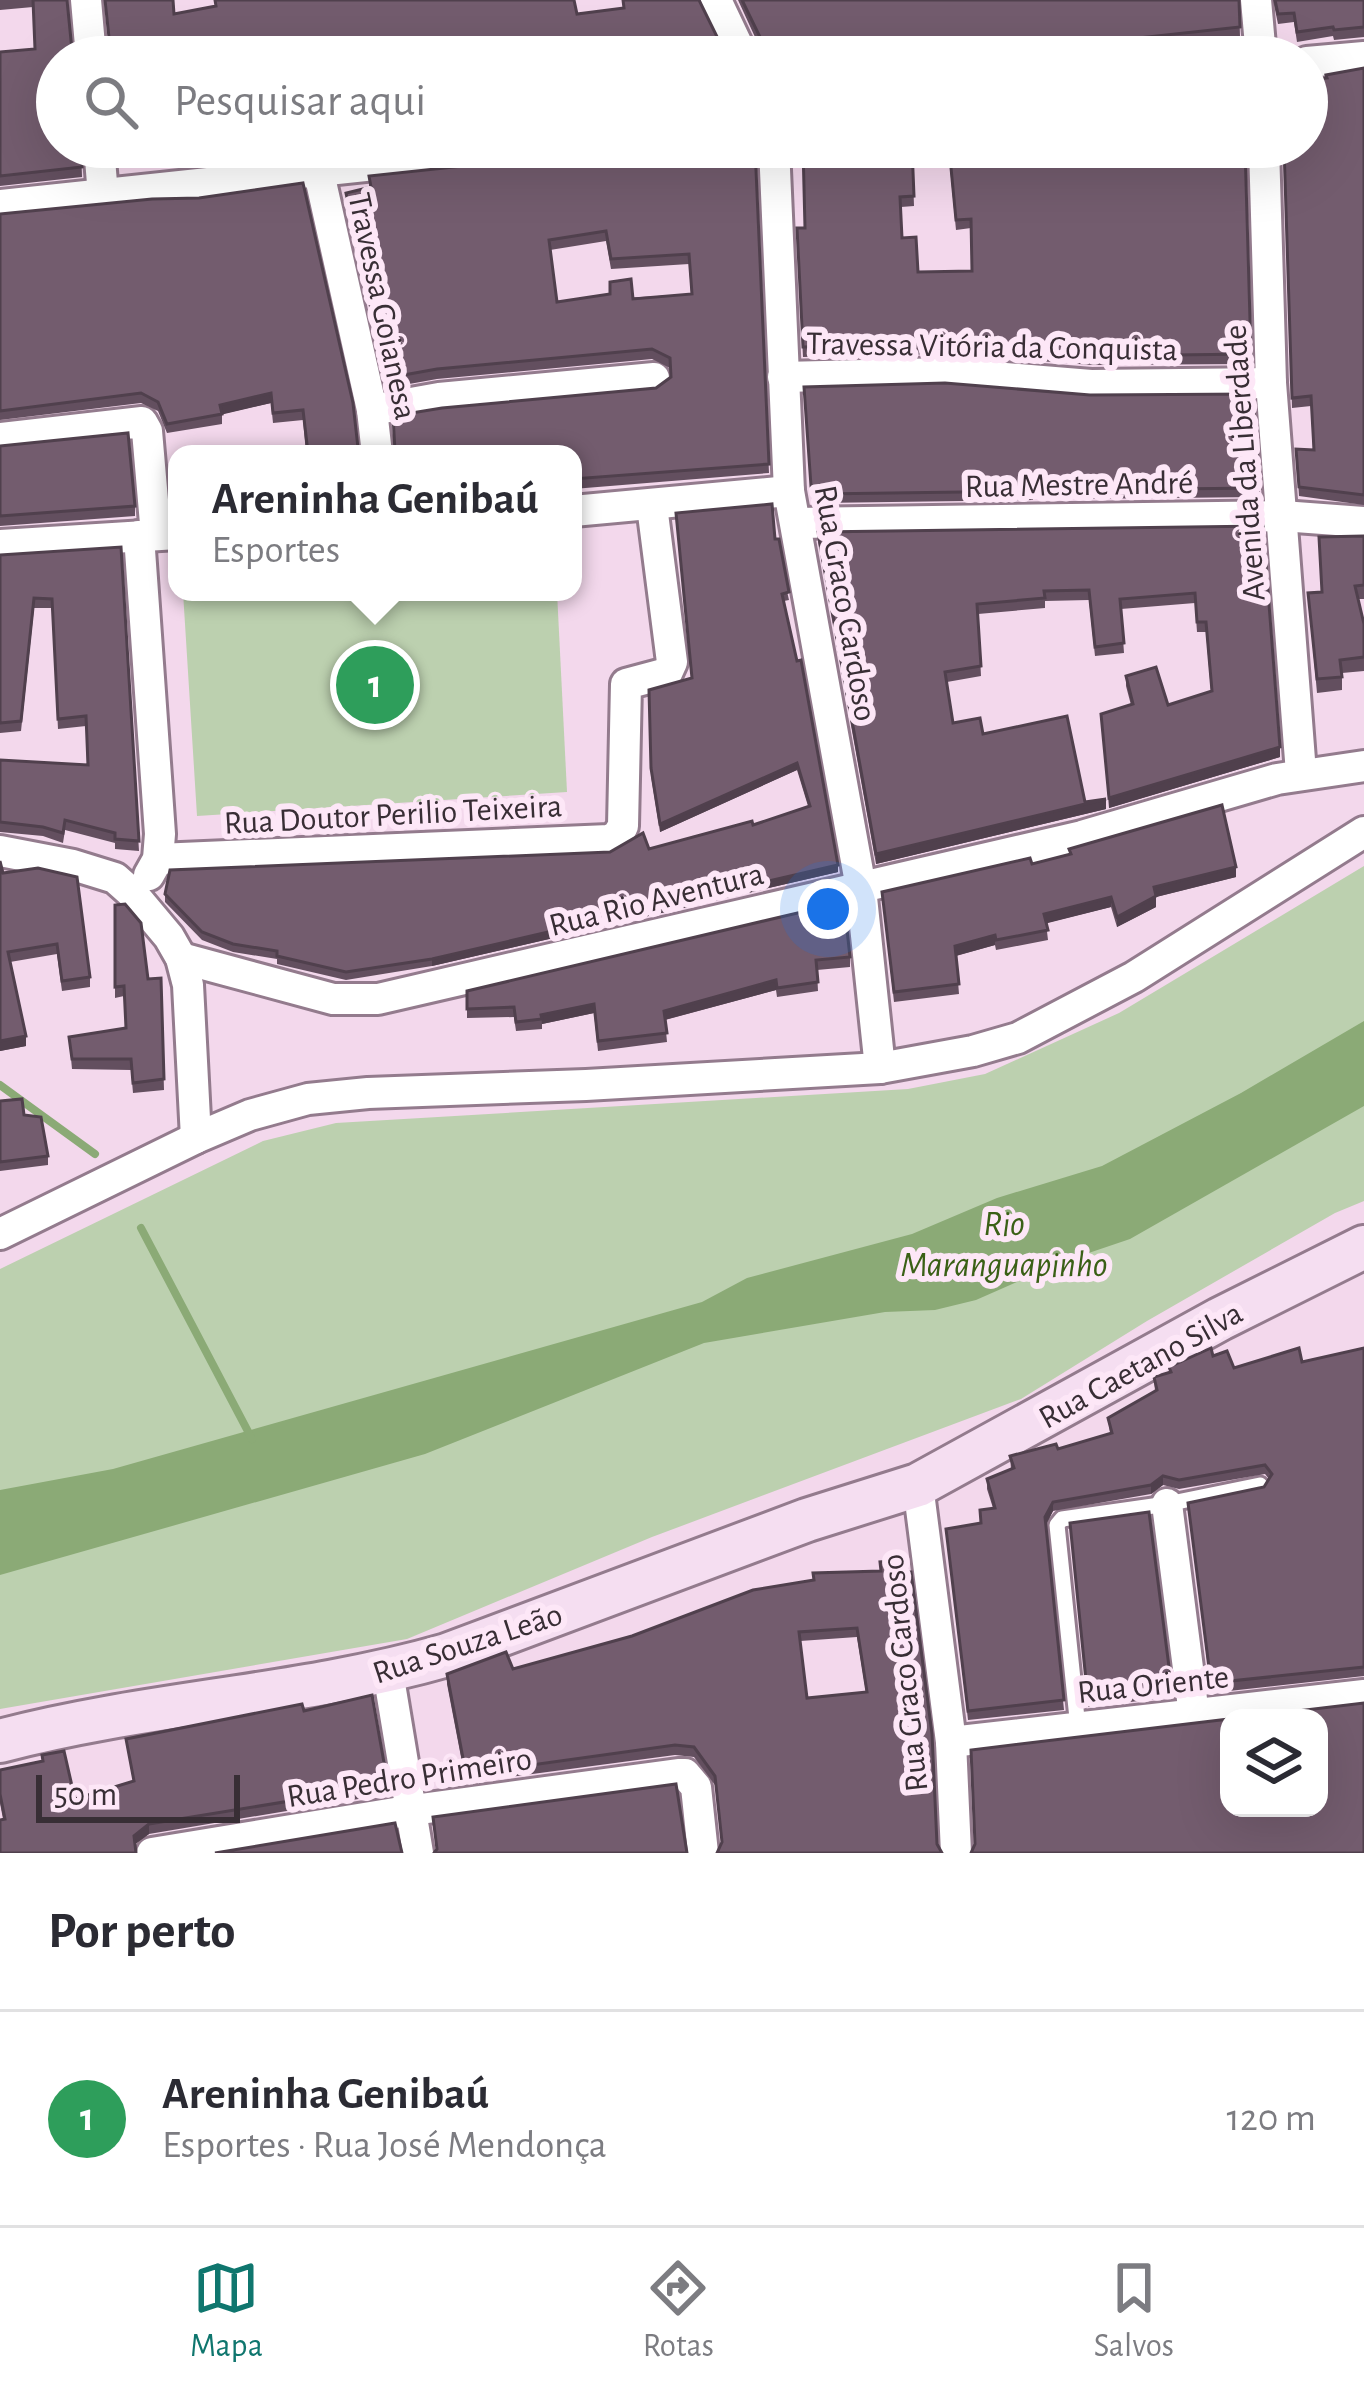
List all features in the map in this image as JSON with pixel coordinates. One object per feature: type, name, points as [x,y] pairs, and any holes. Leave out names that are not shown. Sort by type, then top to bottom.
[{"type":"main road","name":"Rua Caetano Silva","points":[[918,1485],[1220,1319],[1364,1247]]},
{"type":"main road","name":"Rua Souza Leão","points":[[0,1741],[62,1724],[388,1672],[447,1655],[807,1520],[918,1485]]},
{"type":"street","points":[[86,0],[89,36]]},
{"type":"street","points":[[716,0],[733,36]]},
{"type":"street","points":[[1256,0],[1260,36]]},
{"type":"street","points":[[1328,60],[1364,57]]},
{"type":"street","points":[[101,168],[103,195]]},
{"type":"street","points":[[0,206],[362,168]]},
{"type":"street","name":"Rua Graco Cardoso","points":[[775,168],[789,490],[861,888],[880,1068]]},
{"type":"street","name":"Avenida da Liberdade","points":[[1265,168],[1271,383],[1301,773]]},
{"type":"street","name":"Travessa Goianesa","points":[[319,173],[376,445]]},
{"type":"street","name":"Travessa Vitória da Conquista","points":[[783,377],[946,374],[1091,386],[1271,383]]},
{"type":"street","points":[[372,410],[440,398],[654,378]]},
{"type":"street","points":[[0,438],[142,422],[147,431],[157,535],[158,860],[134,894]]},
{"type":"street","points":[[582,510],[789,490]]},
{"type":"street","name":"Rua Doutor Perilio Teixeira","points":[[158,860],[609,840],[623,826],[626,684],[667,673],[672,662],[652,506]]},
{"type":"street","name":"Rua Mestre André","points":[[796,524],[1282,516],[1364,522]]},
{"type":"street","points":[[0,545],[157,535]]},
{"type":"street","name":"Rua Rio Aventura","points":[[181,958],[332,999],[378,999],[1082,836],[1301,773],[1364,766]]},
{"type":"street","points":[[0,1234],[15,1220],[196,1138],[250,1115],[308,1099],[880,1068],[973,1052],[1018,1038],[1134,977],[1364,832]]},
{"type":"street","points":[[0,851],[115,878],[169,937],[188,985],[196,1138]]},
{"type":"street","name":"Rua Graco Cardoso","points":[[918,1485],[951,1742],[956,1853]]},
{"type":"street","points":[[1167,1504],[1194,1715]]},
{"type":"street","points":[[388,1672],[418,1853]]},
{"type":"street","name":"Rua Oriente","points":[[951,1742],[1364,1695]]},
{"type":"street","name":"Rua Pedro Primeiro","points":[[152,1853],[413,1810],[685,1774],[696,1787],[703,1853]]},
{"type":"lane","points":[[1078,1728],[1057,1525],[1061,1519],[1260,1485]]},
{"type":"shaded area","points":[[184,601],[557,601],[567,792],[197,816]]},
{"type":"shaded area","points":[[1364,866],[1364,1201],[1147,1321],[1021,1399],[652,1537],[407,1639],[0,1709],[0,1269],[263,1141],[336,1123],[908,1089],[985,1074],[1119,1013]]},
{"type":"water","name":"Rio Maranguapinho","points":[[1364,1021],[1364,1106],[1130,1239],[976,1300],[704,1343],[425,1454],[0,1575],[0,1490],[113,1469],[702,1302],[747,1278],[912,1234],[997,1198],[1102,1166]]},
{"type":"building","points":[[33,0],[67,0],[71,36],[36,36],[36,168],[73,168],[0,176],[0,52],[35,49]]},
{"type":"building","points":[[105,0],[173,0],[174,14],[216,6],[215,0],[574,0],[577,14],[624,8],[623,0],[699,0],[717,36],[109,36]]},
{"type":"building","points":[[742,0],[1239,0],[1240,27],[1157,36],[760,36]]},
{"type":"building","points":[[1275,0],[1364,0],[1364,27],[1297,32],[1294,13],[1278,14]]},
{"type":"building","points":[[1364,68],[1364,495],[1299,487],[1296,449],[1314,450],[1311,396],[1292,398],[1285,168],[1328,168],[1328,75]]},
{"type":"building","points":[[444,168],[756,168],[769,464],[582,478],[582,445],[395,445],[393,416],[656,388],[671,377],[670,358],[652,349],[387,378],[346,193],[371,187],[369,176]],"holes":[[[606,231],[611,259],[689,254],[692,294],[633,299],[631,279],[610,282],[610,294],[557,302],[549,240]]]},
{"type":"building","points":[[804,168],[913,168],[914,196],[900,197],[902,238],[916,237],[918,272],[972,271],[971,219],[956,220],[951,168],[1246,168],[1251,354],[1092,356],[946,344],[803,347],[797,228],[805,228]]},
{"type":"building","points":[[303,183],[353,403],[358,445],[307,445],[303,410],[273,413],[271,393],[220,405],[222,414],[167,424],[158,402],[141,393],[0,411],[0,214],[199,198]]},
{"type":"building","points":[[945,383],[1090,395],[1253,394],[1260,488],[1075,490],[1075,477],[1032,479],[1033,491],[819,494],[811,486],[804,387]]},
{"type":"building","points":[[128,433],[135,506],[0,516],[0,446]]},
{"type":"building","points":[[772,504],[775,539],[779,539],[789,592],[782,594],[797,661],[801,660],[838,865],[432,959],[346,972],[202,932],[165,894],[170,870],[610,852],[643,833],[649,849],[752,821],[753,825],[810,806],[797,763],[660,824],[651,768],[649,690],[692,678],[676,513]]},
{"type":"building","points":[[1263,526],[1280,747],[1109,798],[1101,714],[1133,704],[1126,676],[1156,667],[1168,705],[1212,691],[1206,622],[1197,622],[1195,593],[1120,599],[1124,643],[1095,647],[1089,590],[1044,591],[1045,598],[977,604],[981,666],[945,672],[953,723],[980,718],[983,734],[1067,716],[1085,802],[1106,799],[876,854],[818,532]]},
{"type":"building","points":[[1364,536],[1364,585],[1355,586],[1364,624],[1364,657],[1340,660],[1342,677],[1317,679],[1308,593],[1322,592],[1319,537]]},
{"type":"building","points":[[121,547],[139,841],[115,839],[115,833],[65,820],[63,833],[0,822],[0,760],[88,765],[86,716],[58,719],[52,599],[34,598],[21,721],[0,723],[0,555]]},
{"type":"building","points":[[1222,805],[1236,867],[1154,887],[1156,896],[1117,917],[1111,897],[1044,914],[1048,930],[996,940],[995,935],[955,946],[959,984],[894,992],[882,892],[1030,858],[1032,864]]},
{"type":"building","points":[[0,861],[3,873],[38,868],[77,877],[90,977],[62,981],[57,944],[8,952],[26,1036],[0,1041]]},
{"type":"building","points":[[844,902],[850,957],[816,960],[818,982],[777,988],[776,980],[664,1011],[667,1033],[598,1041],[594,1004],[516,1022],[514,1007],[467,1009],[467,991]]},
{"type":"building","points":[[125,904],[141,923],[148,979],[161,978],[164,1079],[133,1083],[131,1059],[72,1059],[69,1037],[126,1028],[124,986],[115,987],[115,905]]},
{"type":"building","points":[[22,1099],[24,1115],[41,1117],[48,1156],[0,1162],[0,1101]]},
{"type":"building","points":[[1211,1348],[1213,1356],[1227,1351],[1234,1368],[1299,1348],[1302,1362],[1364,1348],[1364,1667],[1211,1683],[1188,1503],[1264,1487],[1272,1474],[1265,1465],[1179,1480],[1163,1476],[1151,1485],[1053,1502],[1045,1517],[1064,1700],[968,1711],[946,1529],[981,1523],[980,1510],[995,1508],[987,1479],[1014,1468],[1010,1456],[1056,1444],[1058,1449],[1112,1433],[1108,1418],[1157,1390],[1154,1377]]},
{"type":"building","points":[[1149,1512],[1172,1690],[1088,1700],[1070,1523]]},
{"type":"building","points":[[906,1560],[906,1572],[911,1572],[932,1734],[937,1844],[942,1853],[717,1853],[722,1842],[715,1776],[694,1747],[675,1745],[466,1774],[447,1674],[506,1652],[513,1669],[632,1636],[753,1590],[814,1580],[813,1573],[881,1571],[880,1562]],"holes":[[[857,1628],[867,1692],[807,1698],[799,1632]]]},
{"type":"building","points":[[372,1695],[388,1785],[149,1824],[134,1836],[136,1853],[0,1853],[0,1820],[5,1819],[0,1770],[43,1761],[42,1755],[64,1751],[75,1799],[134,1781],[126,1739],[302,1704],[304,1711]]},
{"type":"building","points":[[1364,1703],[1364,1853],[971,1853],[975,1844],[971,1750],[1220,1720],[1220,1817],[1328,1817],[1328,1709],[1314,1709]]},
{"type":"building","points":[[676,1784],[687,1853],[434,1853],[433,1817]]},
{"type":"building","points":[[395,1823],[402,1853],[215,1853]]},
{"type":"waterway","points":[[0,1085],[95,1154]]},
{"type":"waterway","points":[[141,1228],[252,1439]]},
{"type":"place","name":"Areninha Genibaú","points":[[375,685]]}]
